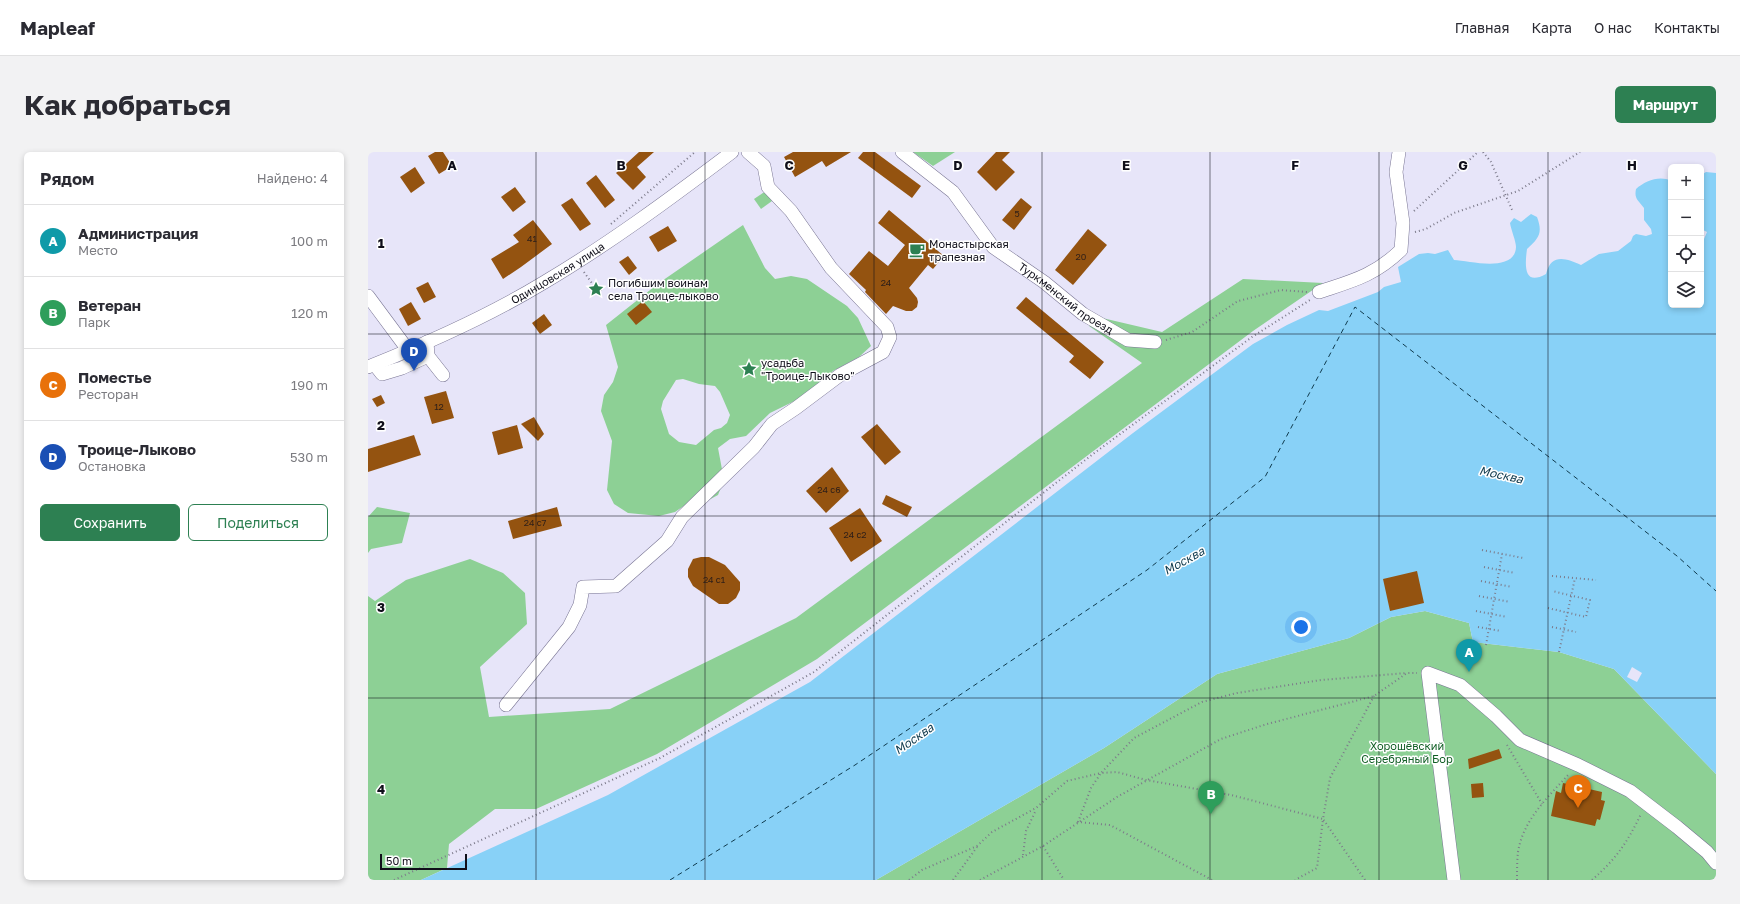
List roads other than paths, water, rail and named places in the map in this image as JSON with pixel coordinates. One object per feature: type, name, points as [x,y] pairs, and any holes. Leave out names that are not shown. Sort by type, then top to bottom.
[{"type":"street","name":"Одинцовская улица","points":[[371,366],[478,318],[543,283],[607,243],[659,207],[732,152]]},
{"type":"street","points":[[506,705],[569,627],[580,605],[583,587],[616,586],[667,542],[682,517],[754,447],[772,424],[796,408],[840,374],[883,352],[890,337],[887,327],[830,268],[791,211],[768,187],[764,166],[748,152]]},
{"type":"street","name":"Туркменский проезд","points":[[902,152],[953,192],[992,247],[1044,282],[1083,314],[1128,340],[1155,342]]},
{"type":"street","points":[[1319,292],[1362,278],[1387,264],[1401,250],[1402,229],[1396,172],[1399,152]]},
{"type":"street","points":[[368,296],[408,350]]},
{"type":"street","points":[[427,342],[428,356],[443,375]]},
{"type":"street","points":[[371,366],[382,374],[402,368],[428,356]]},
{"type":"street","points":[[1454,880],[1428,673],[1460,685],[1496,716],[1520,740],[1617,784],[1646,802],[1707,852],[1716,863]]},
{"type":"water","name":"Москва","points":[[1704,173],[1716,173],[1716,774],[1614,669],[1559,652],[1473,642],[1469,623],[1425,611],[1391,617],[1349,638],[1217,674],[1104,748],[876,880],[421,880],[608,795],[810,682],[1133,433],[1253,344],[1287,325],[1319,310],[1328,311],[1378,292],[1384,287],[1401,282],[1398,267],[1419,254],[1435,254],[1448,250],[1454,260],[1491,264],[1500,263],[1508,260],[1514,255],[1516,247],[1510,223],[1514,218],[1521,222],[1531,214],[1537,217],[1540,231],[1537,238],[1527,249],[1526,267],[1529,276],[1533,278],[1546,274],[1548,267],[1555,260],[1565,259],[1581,265],[1599,254],[1618,251],[1631,241],[1633,236],[1636,234],[1646,236],[1652,234],[1651,229],[1644,220],[1644,208],[1636,197],[1636,189],[1653,180],[1667,179],[1668,308],[1704,308],[1704,239],[1707,232],[1704,230]]},
{"type":"place","name":"Монастырская трапезная","points":[[917,250]]},
{"type":"place","name":"Погибшим воинам села Троице-лыково","points":[[596,289]]},
{"type":"place","name":"усадьба \"Троице-Лыково\"","points":[[749,369]]},
{"type":"place","name":"Троице-Лыково","points":[[414,371]]},
{"type":"place","name":"Администрация","points":[[1469,672]]},
{"type":"place","name":"Поместье","points":[[1578,808]]},
{"type":"place","name":"Ветеран","points":[[1211,814]]},
{"type":"park label","name":"Хорошёвский Серебряный Бор","points":[[1407,752]]}]
